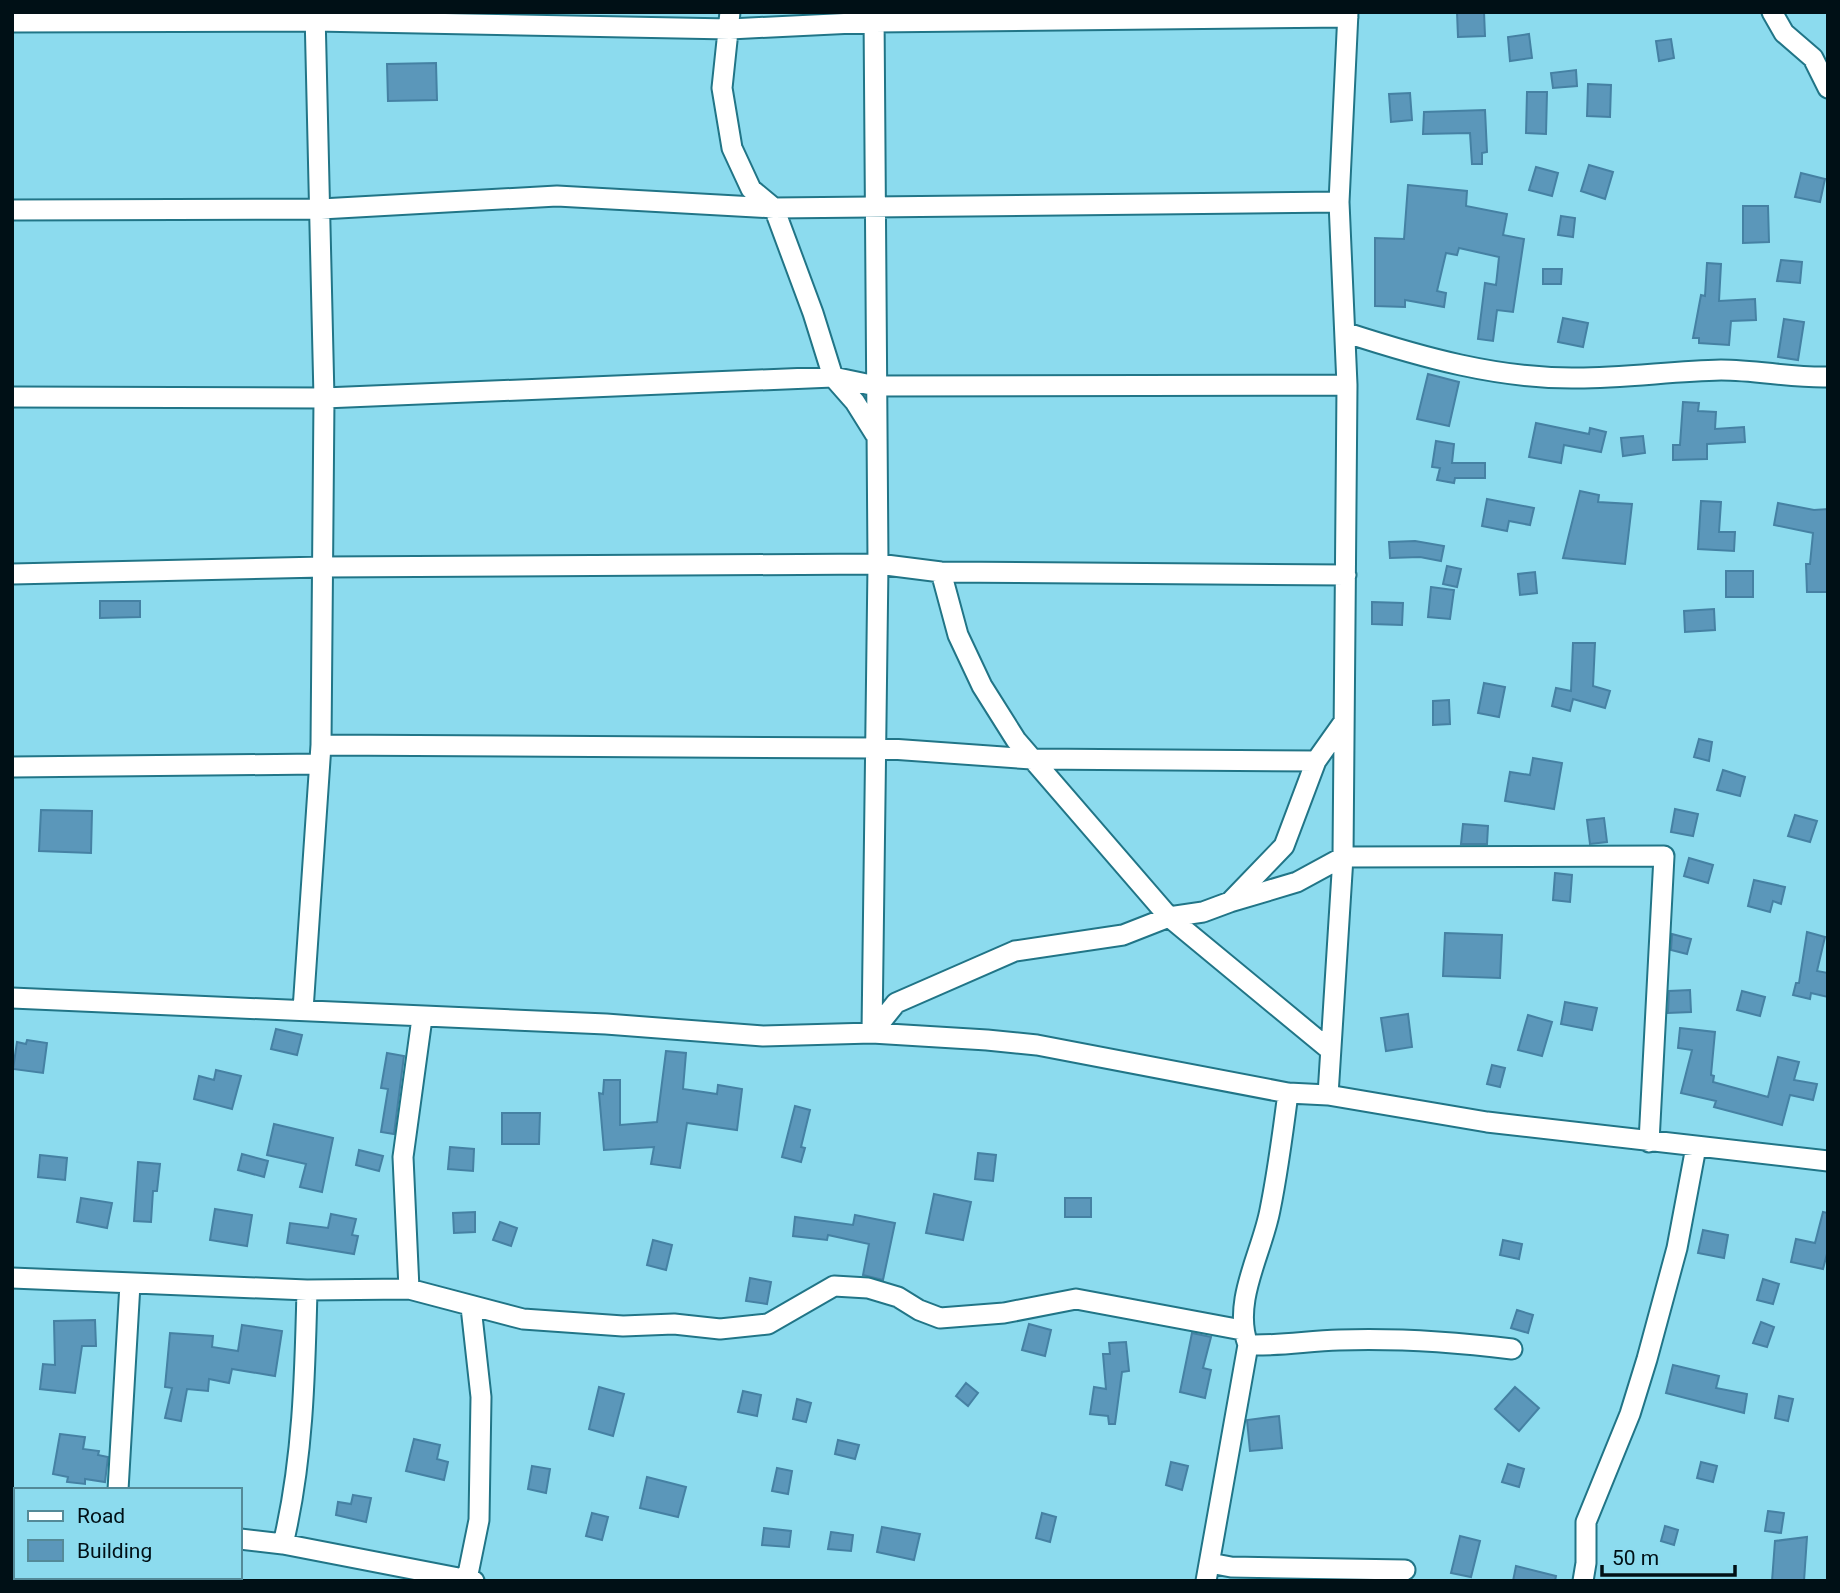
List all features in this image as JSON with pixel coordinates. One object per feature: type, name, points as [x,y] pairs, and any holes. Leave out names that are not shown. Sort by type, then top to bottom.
[{"type":"street","points":[[1772,12],[1784,33],[1814,58],[1828,88]]},
{"type":"street","points":[[12,22],[315,17],[730,21],[874,17],[1348,15],[1339,202],[1347,333],[1343,857],[1328,1095]]},
{"type":"street","points":[[303,1010],[320,755],[323,567],[324,398],[315,17]]},
{"type":"street","points":[[872,1033],[878,564],[874,17]]},
{"type":"street","points":[[730,21],[722,88],[732,148],[751,189],[774,208],[813,313],[833,377],[855,402],[875,434]]},
{"type":"street","points":[[12,211],[321,209],[557,196],[774,208],[1339,202]]},
{"type":"street","points":[[1347,333],[1425,358],[1496,372],[1576,379],[1685,370],[1828,377]]},
{"type":"street","points":[[12,397],[324,398],[833,377],[876,386],[1347,385]]},
{"type":"street","points":[[12,574],[323,567],[878,564],[941,572],[1346,575]]},
{"type":"street","points":[[941,572],[958,635],[982,687],[1032,759],[1169,917],[1330,1050]]},
{"type":"street","points":[[1230,902],[1284,846],[1316,761],[1343,723]]},
{"type":"street","points":[[12,766],[320,755],[877,748],[1032,759],[1316,761]]},
{"type":"street","points":[[872,1033],[896,1003],[1015,951],[1123,935],[1169,917],[1203,912],[1297,882],[1343,857],[1664,856],[1649,1142]]},
{"type":"street","points":[[12,999],[606,1024],[763,1036],[872,1033],[1037,1045],[1288,1093],[1328,1095],[1487,1122],[1828,1161]]},
{"type":"street","points":[[409,1289],[403,1157],[422,1018]]},
{"type":"street","points":[[1288,1093],[1269,1213],[1249,1283],[1245,1338],[1208,1572],[1231,1567],[1405,1570]]},
{"type":"street","points":[[1583,1581],[1586,1522],[1630,1414],[1647,1359],[1677,1248],[1696,1147]]},
{"type":"street","points":[[12,1278],[307,1290],[409,1289],[471,1307],[523,1318],[623,1326],[674,1324],[720,1329],[768,1324],[835,1286],[867,1289],[898,1297],[919,1310],[940,1318],[1004,1313],[1076,1299],[1291,1346],[1339,1340],[1435,1340],[1512,1349]]},
{"type":"street","points":[[118,1488],[130,1284]]},
{"type":"street","points":[[283,1544],[297,1463],[305,1379],[307,1290]]},
{"type":"street","points":[[242,1539],[283,1544],[470,1580],[479,1520],[481,1397],[471,1307]]},
{"type":"building","points":[[1457,12],[1484,12],[1485,36],[1458,37]]},
{"type":"building","points":[[1529,34],[1532,58],[1510,61],[1508,37]]},
{"type":"building","points":[[1671,39],[1674,58],[1659,61],[1656,41]]},
{"type":"building","points":[[436,63],[437,100],[388,101],[387,64]]},
{"type":"building","points":[[1576,70],[1577,86],[1553,88],[1551,73]]},
{"type":"building","points":[[1588,84],[1611,85],[1610,117],[1587,116]]},
{"type":"building","points":[[1527,92],[1547,92],[1546,134],[1526,133]]},
{"type":"building","points":[[1410,93],[1412,120],[1391,122],[1389,94]]},
{"type":"building","points":[[1485,110],[1487,152],[1482,153],[1482,164],[1472,164],[1470,133],[1423,134],[1424,112]]},
{"type":"building","points":[[1589,165],[1613,172],[1605,199],[1581,191]]},
{"type":"building","points":[[1536,167],[1558,173],[1552,196],[1529,190]]},
{"type":"building","points":[[1801,173],[1825,179],[1820,202],[1795,197]]},
{"type":"building","points":[[1408,185],[1467,191],[1466,206],[1507,214],[1503,235],[1524,239],[1513,312],[1497,310],[1493,341],[1478,339],[1485,283],[1496,285],[1499,257],[1459,248],[1457,255],[1446,253],[1437,291],[1446,293],[1444,307],[1405,300],[1405,307],[1375,306],[1375,238],[1404,239]]},
{"type":"building","points":[[1743,206],[1768,206],[1769,242],[1743,243]]},
{"type":"building","points":[[1561,216],[1575,218],[1573,237],[1558,235]]},
{"type":"building","points":[[1781,260],[1802,262],[1800,283],[1777,281]]},
{"type":"building","points":[[1707,263],[1721,264],[1719,301],[1755,299],[1756,320],[1731,321],[1729,345],[1699,343],[1699,338],[1693,338],[1701,295],[1705,296]]},
{"type":"building","points":[[1543,269],[1562,269],[1561,284],[1543,284]]},
{"type":"building","points":[[1563,318],[1588,323],[1583,347],[1558,342]]},
{"type":"building","points":[[1784,319],[1804,322],[1798,360],[1778,357]]},
{"type":"building","points":[[1428,374],[1459,382],[1449,426],[1417,419]]},
{"type":"building","points":[[1683,402],[1699,403],[1698,411],[1716,412],[1715,429],[1744,427],[1745,442],[1707,444],[1707,459],[1673,460],[1673,445],[1680,445]]},
{"type":"building","points":[[1536,423],[1589,434],[1590,428],[1606,432],[1601,452],[1564,445],[1561,463],[1529,457]]},
{"type":"building","points":[[1643,436],[1645,453],[1623,456],[1621,438]]},
{"type":"building","points":[[1436,441],[1454,444],[1452,463],[1485,463],[1485,478],[1455,478],[1454,483],[1437,480],[1440,468],[1432,467]]},
{"type":"building","points":[[1580,491],[1599,495],[1598,502],[1632,504],[1625,564],[1563,558]]},
{"type":"building","points":[[1487,499],[1534,508],[1530,525],[1509,521],[1507,531],[1482,526]]},
{"type":"building","points":[[1701,501],[1721,502],[1719,532],[1735,532],[1734,551],[1698,549]]},
{"type":"building","points":[[1778,503],[1814,510],[1828,509],[1828,592],[1807,592],[1806,564],[1810,564],[1813,533],[1774,525]]},
{"type":"building","points":[[1415,541],[1444,546],[1441,561],[1420,557],[1390,558],[1389,542]]},
{"type":"building","points":[[1447,566],[1461,569],[1457,587],[1443,584]]},
{"type":"building","points":[[1726,571],[1753,571],[1753,597],[1726,597]]},
{"type":"building","points":[[1535,572],[1537,593],[1520,595],[1518,574]]},
{"type":"building","points":[[1431,587],[1454,590],[1450,619],[1428,617]]},
{"type":"building","points":[[100,601],[140,601],[140,617],[100,618]]},
{"type":"building","points":[[1372,602],[1403,603],[1402,625],[1372,624]]},
{"type":"building","points":[[1714,609],[1715,630],[1685,632],[1684,611]]},
{"type":"building","points":[[1573,643],[1595,643],[1593,686],[1610,691],[1605,708],[1573,699],[1570,711],[1552,706],[1556,688],[1571,691]]},
{"type":"building","points":[[1484,683],[1505,687],[1499,717],[1478,713]]},
{"type":"building","points":[[1449,700],[1450,724],[1433,725],[1433,701]]},
{"type":"building","points":[[1699,739],[1712,742],[1709,761],[1694,757]]},
{"type":"building","points":[[1533,758],[1562,763],[1554,809],[1505,801],[1510,772],[1530,775]]},
{"type":"building","points":[[1723,770],[1745,777],[1740,796],[1717,790]]},
{"type":"building","points":[[1675,809],[1698,814],[1693,836],[1671,832]]},
{"type":"building","points":[[41,810],[92,811],[91,853],[39,851]]},
{"type":"building","points":[[1795,815],[1817,821],[1810,842],[1788,836]]},
{"type":"building","points":[[1604,818],[1607,842],[1590,844],[1587,820]]},
{"type":"building","points":[[1463,824],[1488,826],[1487,844],[1461,844]]},
{"type":"building","points":[[1689,858],[1713,865],[1708,883],[1684,876]]},
{"type":"building","points":[[1555,873],[1572,875],[1570,902],[1553,900]]},
{"type":"building","points":[[1754,880],[1785,887],[1781,904],[1773,901],[1770,912],[1748,906]]},
{"type":"building","points":[[1807,932],[1825,937],[1817,971],[1828,973],[1828,997],[1811,993],[1810,999],[1793,995],[1796,983],[1799,983]]},
{"type":"building","points":[[1445,933],[1502,935],[1500,978],[1443,976]]},
{"type":"building","points":[[1672,934],[1691,939],[1687,954],[1671,950]]},
{"type":"building","points":[[1690,990],[1691,1012],[1668,1013],[1669,991]]},
{"type":"building","points":[[1742,991],[1765,997],[1760,1016],[1737,1010]]},
{"type":"building","points":[[1565,1002],[1597,1008],[1592,1030],[1561,1024]]},
{"type":"building","points":[[1408,1014],[1412,1047],[1386,1051],[1381,1018]]},
{"type":"building","points":[[1528,1015],[1552,1022],[1542,1056],[1518,1050]]},
{"type":"building","points":[[1680,1028],[1715,1032],[1711,1075],[1714,1076],[1713,1082],[1768,1097],[1778,1057],[1799,1062],[1794,1080],[1817,1084],[1813,1100],[1790,1095],[1782,1125],[1714,1107],[1716,1101],[1681,1093],[1692,1050],[1678,1048]]},
{"type":"building","points":[[276,1029],[302,1035],[297,1055],[271,1049]]},
{"type":"building","points":[[27,1040],[47,1043],[43,1073],[13,1069],[17,1042],[26,1044]]},
{"type":"building","points":[[666,1051],[686,1053],[683,1089],[717,1094],[718,1085],[742,1089],[737,1130],[687,1123],[680,1168],[651,1164],[654,1147],[604,1150],[599,1093],[603,1094],[604,1080],[620,1080],[620,1125],[657,1122]]},
{"type":"building","points":[[387,1053],[404,1056],[394,1134],[381,1132],[388,1089],[381,1088]]},
{"type":"building","points":[[1492,1065],[1505,1068],[1500,1087],[1487,1084]]},
{"type":"building","points":[[216,1070],[241,1076],[232,1109],[194,1099],[199,1076],[214,1080]]},
{"type":"building","points":[[795,1106],[810,1110],[801,1147],[805,1148],[801,1162],[782,1157]]},
{"type":"building","points":[[502,1113],[540,1113],[539,1144],[502,1144]]},
{"type":"building","points":[[274,1124],[333,1138],[322,1192],[300,1187],[306,1164],[267,1155]]},
{"type":"building","points":[[450,1147],[474,1149],[473,1171],[448,1169]]},
{"type":"building","points":[[359,1150],[383,1156],[379,1171],[356,1165]]},
{"type":"building","points":[[978,1153],[996,1155],[993,1181],[975,1179]]},
{"type":"building","points":[[242,1154],[268,1161],[264,1177],[238,1170]]},
{"type":"building","points":[[40,1155],[67,1158],[65,1180],[38,1177]]},
{"type":"building","points":[[138,1162],[160,1164],[157,1191],[153,1191],[151,1222],[134,1221]]},
{"type":"building","points":[[934,1194],[971,1202],[963,1240],[926,1233]]},
{"type":"building","points":[[81,1198],[112,1203],[107,1228],[77,1222]]},
{"type":"building","points":[[1065,1198],[1091,1198],[1091,1217],[1065,1217]]},
{"type":"building","points":[[215,1209],[252,1215],[247,1246],[210,1240]]},
{"type":"building","points":[[475,1212],[475,1232],[454,1233],[453,1213]]},
{"type":"building","points":[[1823,1212],[1828,1213],[1828,1250],[1823,1269],[1791,1262],[1796,1239],[1815,1243]]},
{"type":"building","points":[[331,1214],[356,1219],[352,1235],[358,1236],[354,1254],[287,1243],[290,1223],[328,1228]]},
{"type":"building","points":[[855,1215],[895,1223],[883,1280],[863,1275],[869,1244],[828,1235],[827,1240],[793,1236],[795,1217],[853,1225]]},
{"type":"building","points":[[500,1222],[517,1228],[511,1246],[493,1240]]},
{"type":"building","points":[[1703,1230],[1728,1235],[1724,1258],[1698,1253]]},
{"type":"building","points":[[653,1240],[672,1245],[666,1270],[647,1265]]},
{"type":"building","points":[[1503,1240],[1522,1244],[1519,1259],[1500,1255]]},
{"type":"building","points":[[750,1278],[771,1282],[767,1304],[746,1301]]},
{"type":"building","points":[[1763,1279],[1779,1284],[1773,1304],[1757,1300]]},
{"type":"building","points":[[1517,1310],[1533,1315],[1528,1333],[1511,1328]]},
{"type":"building","points":[[95,1320],[96,1346],[82,1346],[75,1393],[40,1389],[43,1364],[55,1365],[54,1321]]},
{"type":"building","points":[[1761,1322],[1774,1327],[1767,1347],[1753,1343]]},
{"type":"building","points":[[1029,1324],[1051,1330],[1045,1356],[1022,1350]]},
{"type":"building","points":[[242,1325],[282,1331],[275,1376],[232,1369],[229,1383],[209,1379],[208,1391],[187,1389],[181,1421],[165,1418],[172,1388],[165,1387],[170,1333],[213,1336],[212,1347],[238,1351]]},
{"type":"building","points":[[1192,1333],[1211,1337],[1203,1368],[1211,1370],[1205,1398],[1180,1392]]},
{"type":"building","points":[[1126,1342],[1129,1371],[1122,1372],[1115,1424],[1109,1424],[1108,1416],[1090,1414],[1094,1387],[1106,1389],[1103,1354],[1110,1354],[1109,1343]]},
{"type":"building","points":[[1673,1365],[1719,1376],[1716,1388],[1747,1394],[1744,1413],[1666,1393]]},
{"type":"building","points":[[966,1383],[978,1393],[968,1406],[956,1396]]},
{"type":"building","points":[[599,1387],[624,1394],[613,1436],[589,1429]]},
{"type":"building","points":[[1515,1387],[1539,1408],[1519,1431],[1495,1409]]},
{"type":"building","points":[[743,1391],[761,1395],[757,1416],[738,1412]]},
{"type":"building","points":[[1779,1396],[1793,1399],[1788,1421],[1775,1418]]},
{"type":"building","points":[[797,1399],[811,1403],[806,1422],[793,1419]]},
{"type":"building","points":[[1279,1416],[1282,1448],[1250,1451],[1247,1420]]},
{"type":"building","points":[[60,1434],[85,1437],[83,1449],[99,1451],[98,1455],[108,1457],[105,1482],[85,1479],[85,1484],[67,1482],[68,1477],[53,1474]]},
{"type":"building","points":[[414,1439],[440,1445],[437,1459],[448,1462],[444,1480],[406,1471]]},
{"type":"building","points":[[838,1440],[859,1445],[855,1459],[835,1454]]},
{"type":"building","points":[[1171,1462],[1188,1466],[1182,1490],[1166,1485]]},
{"type":"building","points":[[1701,1462],[1717,1466],[1713,1482],[1697,1478]]},
{"type":"building","points":[[1508,1464],[1524,1469],[1519,1487],[1502,1482]]},
{"type":"building","points":[[532,1466],[550,1469],[546,1493],[528,1489]]},
{"type":"building","points":[[777,1468],[792,1471],[788,1494],[772,1491]]},
{"type":"building","points":[[647,1477],[686,1487],[678,1517],[640,1508]]},
{"type":"building","points":[[353,1495],[371,1498],[366,1522],[336,1515],[338,1502],[351,1504]]},
{"type":"building","points":[[1768,1511],[1784,1513],[1781,1533],[1765,1531]]},
{"type":"building","points":[[592,1513],[608,1517],[602,1540],[586,1536]]},
{"type":"building","points":[[1042,1513],[1056,1517],[1050,1542],[1036,1538]]},
{"type":"building","points":[[1665,1526],[1678,1530],[1674,1545],[1661,1541]]},
{"type":"building","points":[[882,1527],[920,1534],[914,1560],[877,1552]]},
{"type":"building","points":[[764,1528],[791,1531],[789,1547],[762,1545]]},
{"type":"building","points":[[831,1532],[853,1535],[851,1551],[828,1549]]},
{"type":"building","points":[[1460,1536],[1480,1541],[1471,1577],[1451,1573]]},
{"type":"building","points":[[1807,1537],[1804,1581],[1772,1581],[1775,1541]]},
{"type":"building","points":[[1516,1566],[1556,1576],[1555,1581],[1513,1581]]}]
